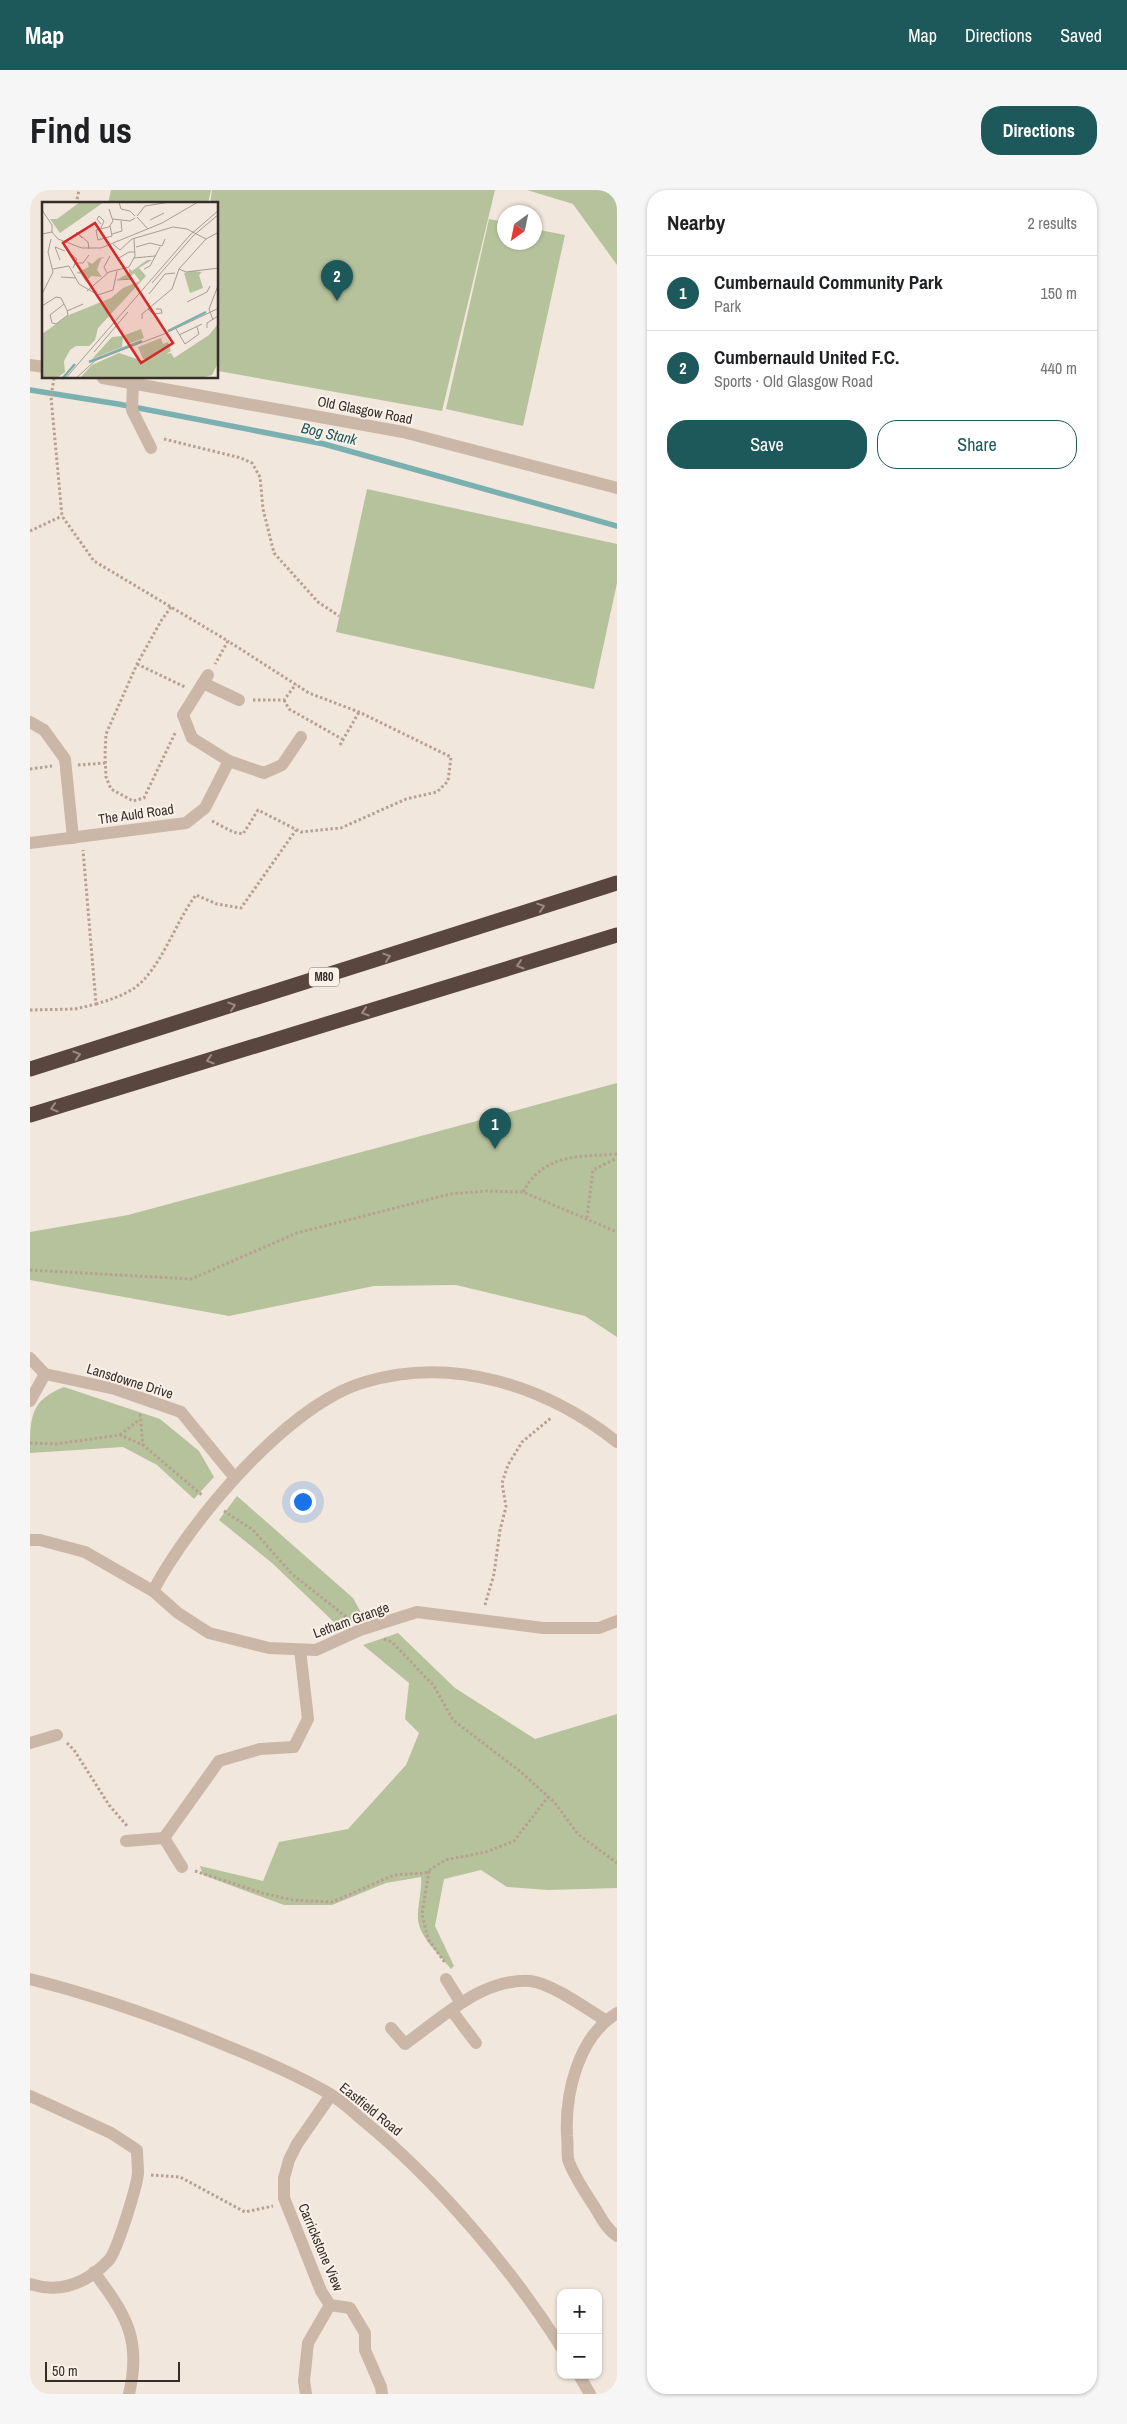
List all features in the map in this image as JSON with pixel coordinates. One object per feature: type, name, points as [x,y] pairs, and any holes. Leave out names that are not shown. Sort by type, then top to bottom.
[{"type":"highway","name":"M80","points":[[30,1069],[617,883]]},
{"type":"highway","points":[[30,1115],[617,935]]},
{"type":"street","name":"Old Glasgow Road","points":[[109,379],[402,432],[617,488]]},
{"type":"street","points":[[133,383],[131,405],[151,448]]},
{"type":"street","points":[[240,700],[203,684],[184,715],[192,738],[229,761],[264,773],[282,765],[301,737]]},
{"type":"street","points":[[30,722],[44,730],[65,759],[73,838]]},
{"type":"street","name":"The Auld Road","points":[[30,843],[186,823],[205,808],[229,761]]},
{"type":"street","points":[[30,1358],[45,1374],[30,1401]]},
{"type":"street","name":"Lansdowne Drive","points":[[45,1374],[115,1389],[181,1412],[235,1478]]},
{"type":"street","points":[[153,1591],[164,1571],[213,1504],[235,1478],[285,1430],[342,1392],[364,1382],[399,1374],[464,1374],[507,1383],[565,1406],[617,1442]]},
{"type":"street","name":"Letham Grange","points":[[30,1540],[40,1540],[85,1552],[153,1591],[178,1613],[209,1633],[269,1648],[316,1650],[360,1630],[417,1612],[543,1628],[599,1628],[617,1621]]},
{"type":"street","points":[[164,1838],[219,1761],[260,1750],[294,1747],[308,1719],[300,1650]]},
{"type":"street","points":[[30,1743],[57,1734]]},
{"type":"street","points":[[126,1841],[164,1838]]},
{"type":"street","points":[[164,1838],[182,1867]]},
{"type":"street","name":"Eastfield Road","points":[[30,1979],[166,2020],[278,2067],[331,2095],[382,2136],[418,2170],[453,2208],[489,2250],[557,2342]]},
{"type":"street","points":[[446,1979],[457,2007],[476,2043]]},
{"type":"street","points":[[391,2028],[405,2044],[457,2007],[498,1984],[532,1981],[560,1992],[606,2020]]},
{"type":"street","points":[[617,2013],[606,2020],[587,2045],[572,2078],[567,2121],[568,2158],[582,2188],[610,2231],[617,2236]]},
{"type":"street","name":"Carrickstone View","points":[[331,2095],[289,2160],[284,2178],[286,2204],[321,2291],[330,2305],[350,2308],[365,2333],[365,2350],[381,2387],[382,2394]]},
{"type":"street","points":[[30,2096],[111,2133],[137,2150],[138,2175],[120,2234],[110,2259],[81,2283],[45,2289],[30,2284]]},
{"type":"street","points":[[94,2272],[117,2303],[133,2338],[135,2370],[129,2394]]},
{"type":"street","name":"Carrickstone View","points":[[306,2394],[304,2381],[308,2343],[330,2305]]},
{"type":"street","points":[[581,2379],[590,2394]]},
{"type":"path","points":[[54,379],[51,397],[62,516],[94,561],[228,641],[309,693],[359,712],[451,757],[448,781],[437,792],[406,799],[341,828],[301,832],[258,810],[243,834],[233,832],[210,820],[203,824]]},
{"type":"path","points":[[144,434],[241,458],[252,463],[260,477],[263,509],[274,553],[318,602],[339,616]]},
{"type":"path","points":[[30,531],[62,516]]},
{"type":"path","points":[[172,608],[161,621],[137,664],[106,734],[106,777],[111,789],[133,801],[144,798],[184,715]]},
{"type":"path","points":[[219,655],[228,641]]},
{"type":"path","points":[[137,664],[203,684]]},
{"type":"path","points":[[284,700],[296,684]]},
{"type":"path","points":[[240,700],[284,700]]},
{"type":"path","points":[[284,700],[289,709],[342,739]]},
{"type":"path","points":[[340,745],[359,712]]},
{"type":"path","points":[[30,1010],[75,1009],[96,1004],[127,992],[144,977],[163,951],[183,912],[196,895],[217,904],[241,908],[296,830]]},
{"type":"path","points":[[84,865],[96,1004]]},
{"type":"path","points":[[522,1192],[531,1177],[543,1167],[559,1160],[617,1154]]},
{"type":"path","points":[[587,1218],[593,1170],[617,1158]]},
{"type":"path","points":[[30,1270],[191,1279],[297,1233],[450,1194],[522,1192],[617,1232]]},
{"type":"path","points":[[481,1620],[494,1574],[500,1530],[506,1507],[502,1483],[508,1465],[522,1442],[565,1406]]},
{"type":"path","points":[[30,1444],[56,1444],[120,1435],[139,1420],[143,1445]]},
{"type":"path","points":[[120,1435],[143,1445],[213,1504],[253,1530],[292,1574],[336,1610]]},
{"type":"path","points":[[392,1642],[434,1686],[453,1720],[521,1772],[548,1797],[578,1834],[617,1863]]},
{"type":"path","points":[[57,1734],[74,1750],[108,1804],[141,1839]]},
{"type":"path","points":[[182,1867],[270,1895],[293,1900],[332,1902],[394,1875],[425,1873],[445,1860],[486,1852],[514,1841],[548,1797]]},
{"type":"path","points":[[429,1871],[422,1914],[428,1939],[448,1968],[446,1979]]},
{"type":"path","points":[[138,2175],[180,2177],[245,2212],[286,2204]]},
{"type":"green space","points":[[111,190],[211,190],[208,202],[108,202]]},
{"type":"green space","points":[[212,190],[495,190],[442,411],[219,371],[219,202],[210,202]]},
{"type":"green space","points":[[527,190],[617,190],[617,265],[573,204]]},
{"type":"green space","points":[[489,219],[497,221],[497,250],[542,250],[542,230],[565,235],[523,426],[446,409]]},
{"type":"green space","points":[[367,489],[617,544],[617,583],[594,689],[336,632]]},
{"type":"green space","points":[[617,1083],[617,1337],[585,1316],[456,1285],[374,1286],[229,1316],[30,1280],[30,1232],[128,1215]]},
{"type":"green space","points":[[64,1387],[160,1419],[199,1451],[214,1477],[194,1499],[157,1465],[123,1447],[30,1453],[32,1420],[38,1404],[53,1392]]},
{"type":"green space","points":[[237,1496],[353,1598],[364,1618],[338,1626],[272,1563],[219,1520]]},
{"type":"green space","points":[[398,1633],[455,1688],[535,1739],[617,1714],[617,1888],[548,1890],[507,1887],[481,1870],[444,1879],[435,1926],[454,1966],[451,1969],[426,1940],[420,1927],[418,1915],[421,1877],[386,1883],[332,1905],[284,1905],[203,1875],[200,1866],[263,1881],[279,1842],[348,1829],[406,1765],[419,1733],[405,1719],[409,1683],[363,1645]]},
{"type":"waterway","name":"Bog Stank","points":[[30,390],[118,404],[324,444],[617,526]]},
{"type":"place","name":"Cumbernauld United F.C.","points":[[337,301]]},
{"type":"place","name":"Cumbernauld Community Park","points":[[495,1149]]}]
